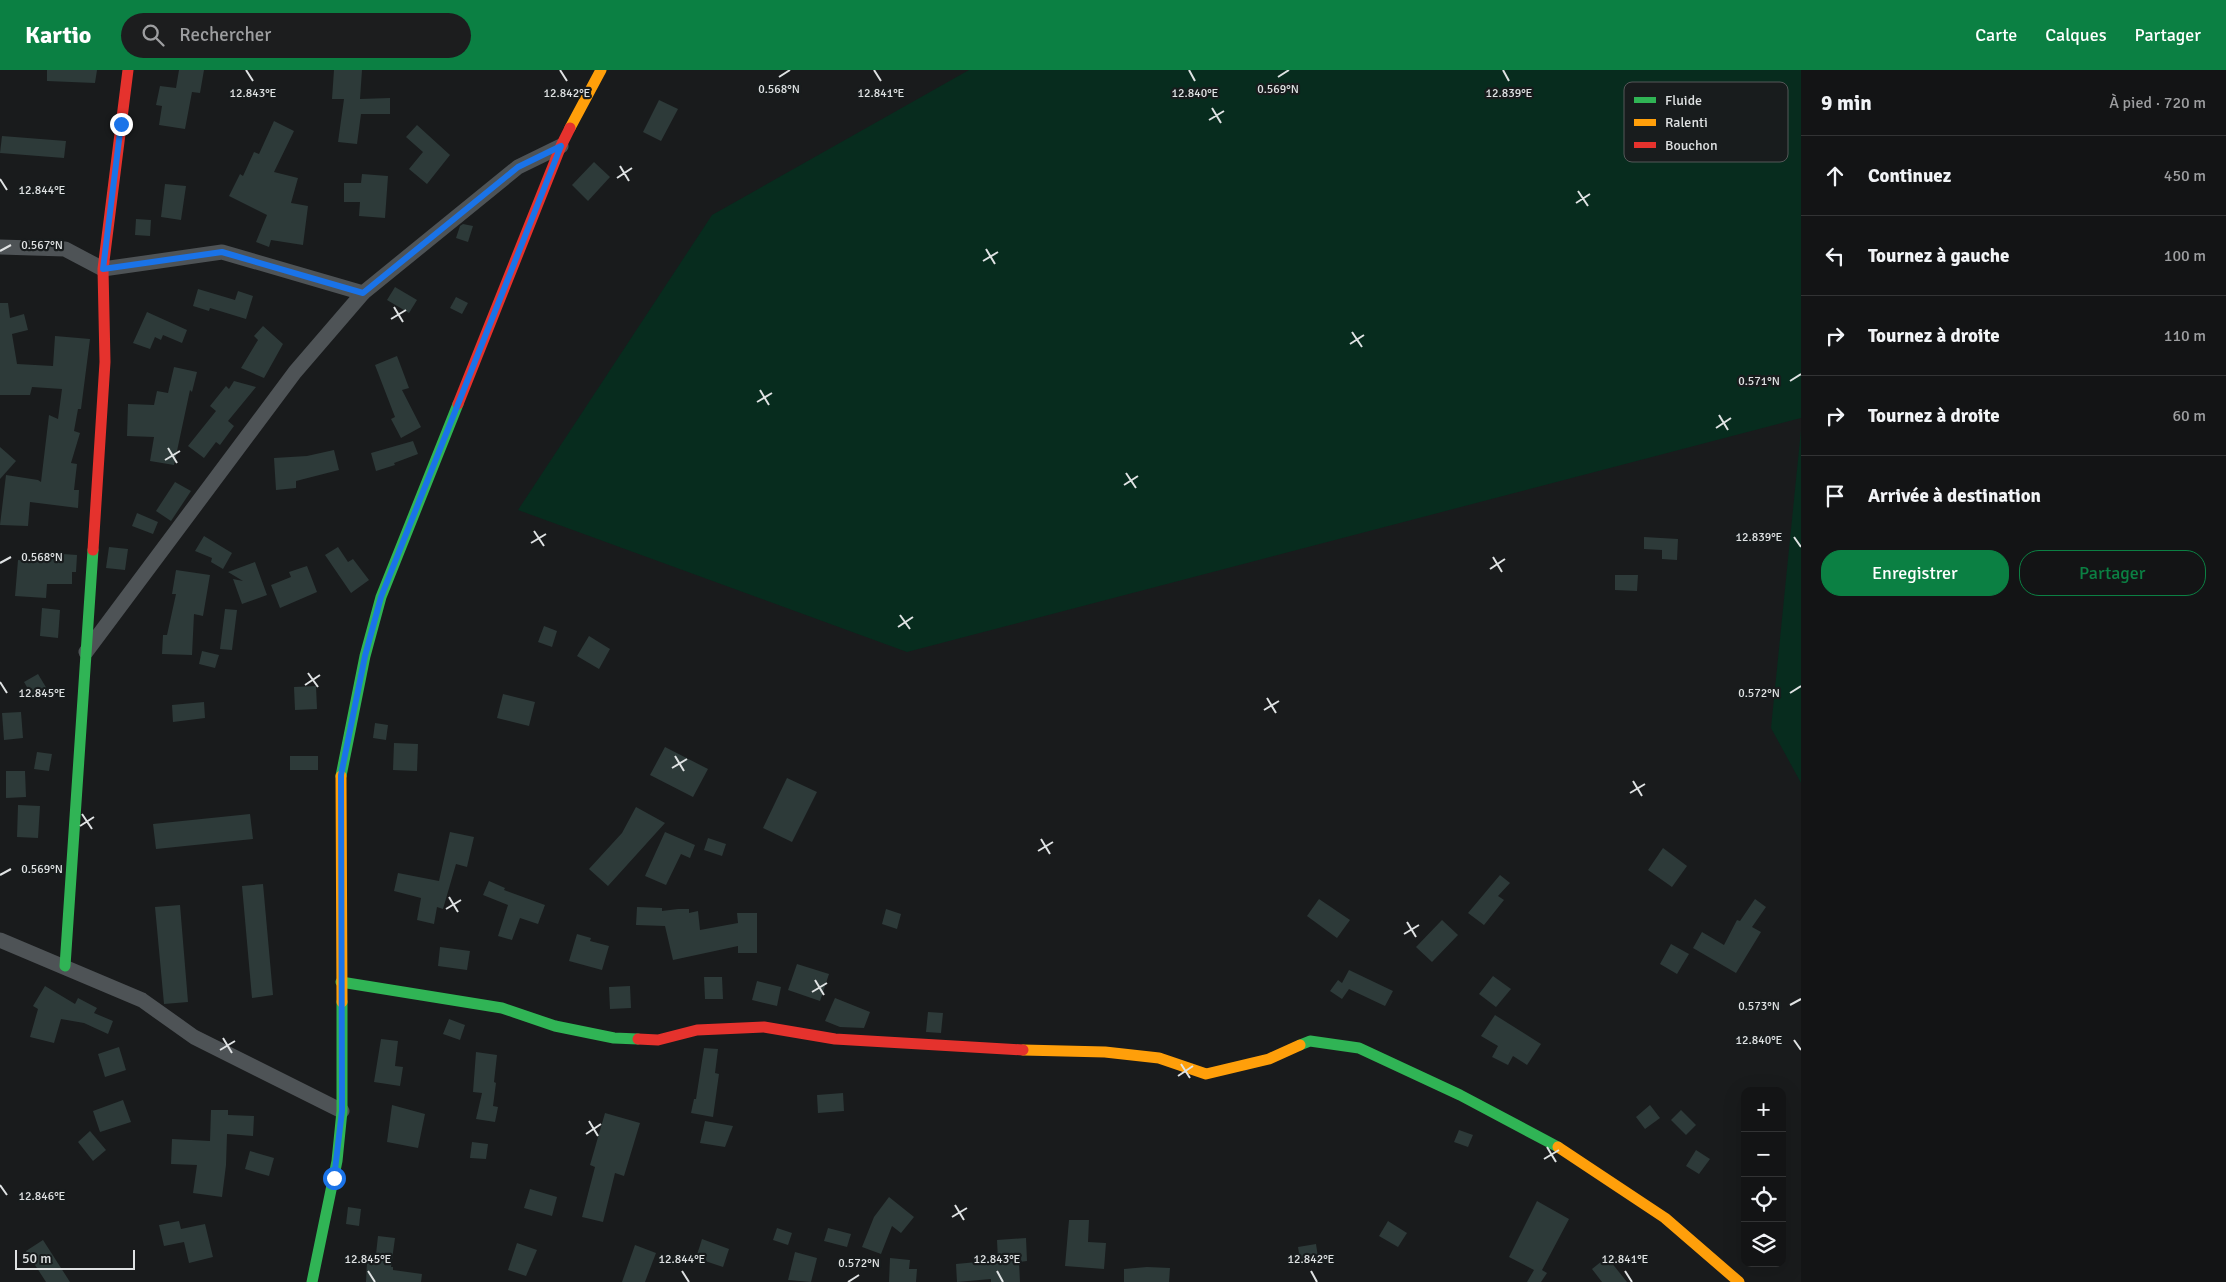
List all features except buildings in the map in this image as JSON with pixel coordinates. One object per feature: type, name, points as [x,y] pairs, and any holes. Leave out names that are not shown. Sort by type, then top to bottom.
[{"type":"street","points":[[65,966],[105,362],[103,269],[128,70]]},
{"type":"street","points":[[312,1282],[337,1161],[342,1111],[341,775],[365,656],[381,597],[561,146],[601,70]]},
{"type":"street","points":[[85,653],[294,372],[363,293],[518,167],[561,146]]},
{"type":"street","points":[[0,247],[66,249],[103,269],[222,252],[363,293]]},
{"type":"street","points":[[0,940],[142,1000],[194,1037],[342,1111]]},
{"type":"street","points":[[341,982],[502,1008],[555,1026],[614,1038],[658,1040],[696,1030],[764,1027],[834,1039],[1001,1049],[1105,1052],[1159,1058],[1206,1074],[1269,1059],[1310,1041],[1358,1048],[1460,1095],[1562,1148],[1665,1218],[1739,1282]]},
{"type":"green space","points":[[969,70],[1801,70],[1801,418],[907,652],[518,510],[712,215]]},
{"type":"green space","points":[[1801,430],[1801,783],[1771,728]]},
{"type":"traffic: fast","points":[[341,776],[365,656],[381,597],[458,404]]},
{"type":"traffic: fast","points":[[65,966],[93,550]]},
{"type":"traffic: fast","points":[[341,982],[502,1008],[555,1026],[614,1038],[638,1039]]},
{"type":"traffic: fast","points":[[312,1282],[337,1161],[342,1111],[342,1002]]},
{"type":"traffic: fast","points":[[1300,1045],[1310,1041],[1359,1048],[1460,1095],[1558,1147]]},
{"type":"traffic: slow","points":[[570,128],[601,70]]},
{"type":"traffic: slow","points":[[341,776],[342,1002]]},
{"type":"traffic: slow","points":[[1023,1050],[1105,1052],[1159,1058],[1206,1074],[1269,1059],[1300,1045]]},
{"type":"traffic: slow","points":[[1558,1147],[1665,1218],[1739,1282]]},
{"type":"traffic: jam","points":[[93,550],[105,362],[103,269],[128,70]]},
{"type":"traffic: jam","points":[[458,404],[561,146],[570,128]]},
{"type":"traffic: jam","points":[[638,1039],[658,1040],[697,1030],[764,1027],[835,1039],[1023,1050]]},
{"type":"route","points":[[121,124],[103,269],[222,252],[363,293],[518,167],[561,146],[381,597],[365,656],[341,775],[342,1111],[334,1178]]}]
